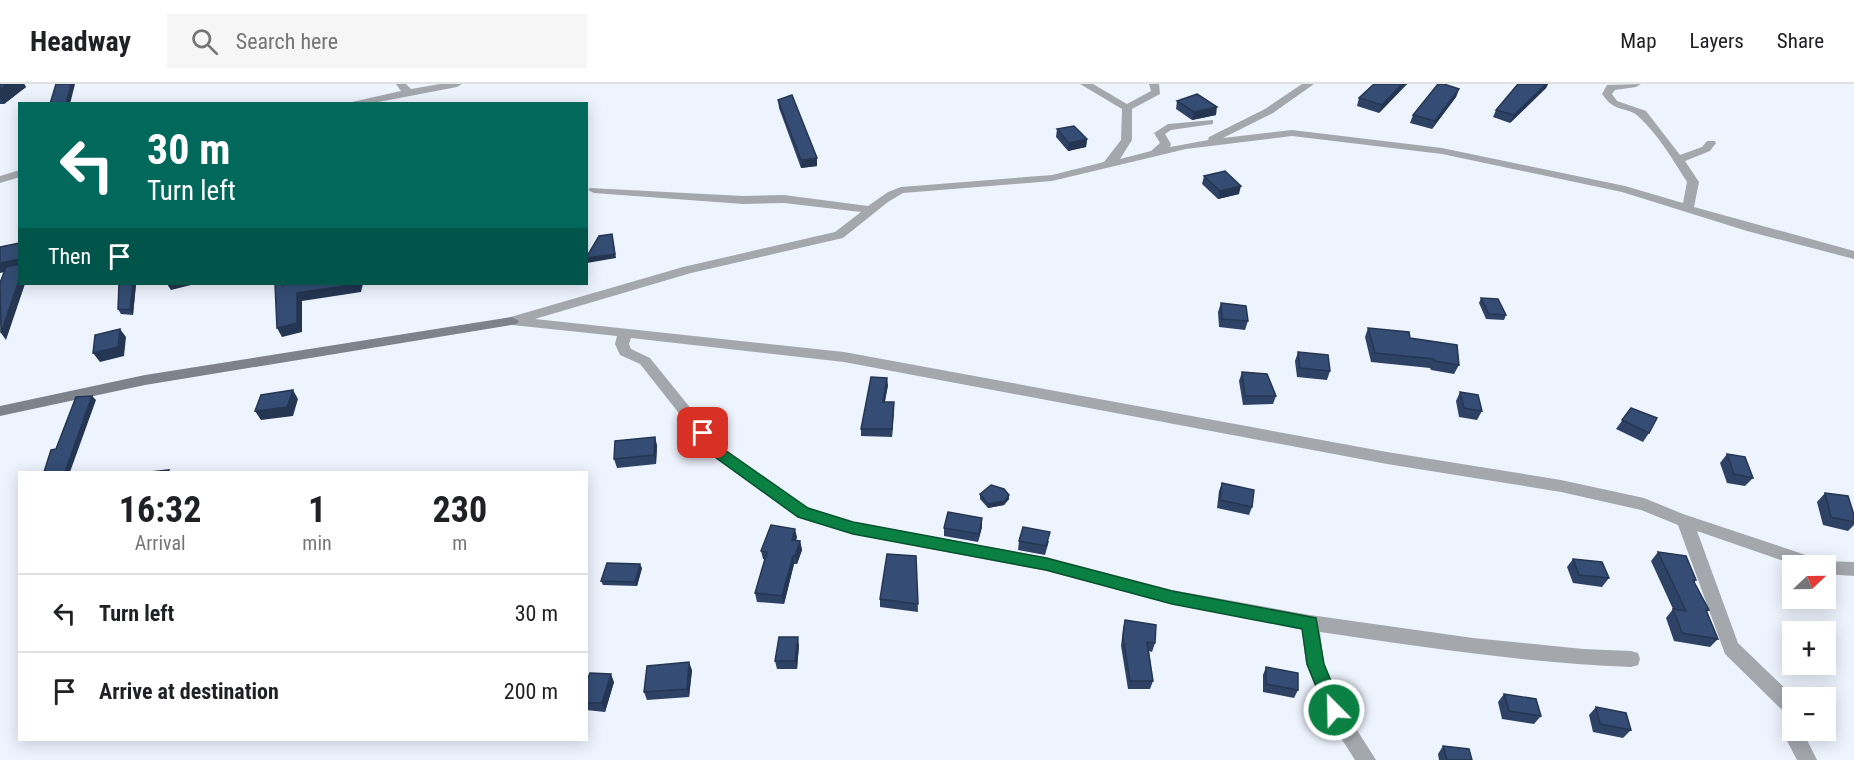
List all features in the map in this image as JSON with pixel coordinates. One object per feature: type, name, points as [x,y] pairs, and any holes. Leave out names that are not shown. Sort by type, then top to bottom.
[{"type":"main road","points":[[0,411],[145,380],[512,321]]},
{"type":"street","points":[[355,102],[404,88],[457,84]]},
{"type":"street","points":[[1085,84],[1127,108],[1130,134],[1124,147],[1106,166]]},
{"type":"street","points":[[1127,108],[1156,92],[1154,84]]},
{"type":"street","points":[[1204,143],[1269,111],[1309,84]]},
{"type":"street","points":[[1636,84],[1611,87],[1608,94],[1612,103],[1642,113],[1664,139],[1693,182],[1688,208]]},
{"type":"street","points":[[1154,154],[1166,144],[1159,133],[1168,127],[1209,122]]},
{"type":"street","points":[[512,321],[688,270],[839,235],[853,228],[870,210],[892,193],[901,190],[1052,178],[1204,143],[1292,134],[1442,150],[1625,189],[1854,255]]},
{"type":"street","points":[[1678,160],[1706,149],[1711,143]]},
{"type":"street","points":[[0,180],[18,174]]},
{"type":"street","points":[[594,190],[743,200],[784,199],[870,210]]},
{"type":"street","points":[[512,321],[844,357],[1387,458],[1561,486],[1644,504],[1685,521],[1787,555]]},
{"type":"street","points":[[625,334],[622,344],[625,352],[645,361],[717,451],[803,513],[853,528],[1046,564],[1172,597],[1310,623],[1473,646],[1583,657],[1631,659]]},
{"type":"street","points":[[1685,521],[1731,648],[1782,697]]},
{"type":"street","points":[[1836,568],[1854,569]]},
{"type":"street","points":[[1310,623],[1315,664],[1319,674],[1334,710],[1366,760]]},
{"type":"street","points":[[1797,741],[1807,760]]},
{"type":"building","points":[[56,84],[71,84],[66,102],[51,102]]},
{"type":"building","points":[[1374,84],[1402,84],[1382,105],[1359,98]]},
{"type":"building","points":[[1438,84],[1459,89],[1435,121],[1413,115]]},
{"type":"building","points":[[1518,84],[1546,84],[1514,115],[1496,110]]},
{"type":"building","points":[[1197,94],[1217,107],[1194,112],[1177,101]]},
{"type":"building","points":[[792,95],[817,158],[801,160],[778,100]]},
{"type":"building","points":[[1074,126],[1087,139],[1069,143],[1057,129]]},
{"type":"building","points":[[1225,171],[1241,186],[1220,191],[1204,176]]},
{"type":"building","points":[[612,234],[615,254],[588,258],[588,255],[599,236]]},
{"type":"building","points":[[18,243],[18,259],[0,263],[0,247]]},
{"type":"building","points":[[18,264],[18,283],[1,333],[0,283],[6,267]]},
{"type":"building","points":[[119,285],[133,285],[130,310],[118,309]]},
{"type":"building","points":[[275,285],[350,285],[297,293],[297,323],[277,328]]},
{"type":"building","points":[[1481,298],[1498,299],[1506,315],[1489,314]]},
{"type":"building","points":[[1221,303],[1246,306],[1248,321],[1222,319]]},
{"type":"building","points":[[1368,328],[1409,332],[1410,338],[1457,345],[1459,365],[1434,359],[1375,353]]},
{"type":"building","points":[[120,329],[118,347],[93,353],[95,335]]},
{"type":"building","points":[[1298,352],[1328,355],[1330,371],[1300,368]]},
{"type":"building","points":[[1242,372],[1267,374],[1276,396],[1245,396]]},
{"type":"building","points":[[871,377],[887,378],[883,402],[894,402],[892,429],[861,429]]},
{"type":"building","points":[[293,390],[287,407],[255,411],[261,395]]},
{"type":"building","points":[[1460,392],[1478,395],[1482,411],[1464,408]]},
{"type":"building","points":[[92,396],[65,471],[44,471],[51,450],[56,449],[76,397]]},
{"type":"building","points":[[1631,408],[1657,418],[1649,433],[1622,420]]},
{"type":"building","points":[[655,437],[654,455],[614,459],[615,441]]},
{"type":"building","points":[[1727,454],[1745,457],[1753,478],[1734,474]]},
{"type":"building","points":[[1222,483],[1254,490],[1252,507],[1220,500]]},
{"type":"building","points":[[991,485],[1004,489],[1009,495],[1005,501],[988,504],[980,494]]},
{"type":"building","points":[[1825,493],[1848,496],[1854,522],[1831,517]]},
{"type":"building","points":[[948,512],[982,518],[979,534],[944,528]]},
{"type":"building","points":[[771,525],[795,529],[792,540],[800,541],[795,556],[793,556],[782,596],[755,593],[767,552],[761,551]]},
{"type":"building","points":[[1023,527],[1050,532],[1046,546],[1019,541]]},
{"type":"building","points":[[1658,552],[1686,556],[1696,580],[1693,580],[1709,610],[1706,610],[1718,639],[1682,633],[1673,609],[1686,611]]},
{"type":"building","points":[[887,554],[916,556],[918,604],[880,599]]},
{"type":"building","points":[[1573,559],[1602,562],[1609,578],[1579,575]]},
{"type":"building","points":[[607,563],[640,564],[635,582],[601,581]]},
{"type":"building","points":[[1125,620],[1156,625],[1155,643],[1147,642],[1153,681],[1130,681],[1123,638]]},
{"type":"building","points":[[779,637],[798,637],[795,661],[775,661]]},
{"type":"building","points":[[689,662],[687,689],[644,692],[647,666]]},
{"type":"building","points":[[1266,667],[1298,673],[1298,690],[1266,684]]},
{"type":"building","points":[[590,673],[611,674],[602,703],[588,703]]},
{"type":"building","points":[[1504,694],[1536,699],[1541,716],[1509,711]]},
{"type":"building","points":[[1596,707],[1626,713],[1631,730],[1600,724]]},
{"type":"building","points":[[1443,746],[1469,749],[1472,760],[1447,760]]},
{"type":"route","points":[[703,433],[717,451],[803,513],[853,528],[1046,564],[1172,597],[1310,623],[1315,664],[1334,710]]}]
